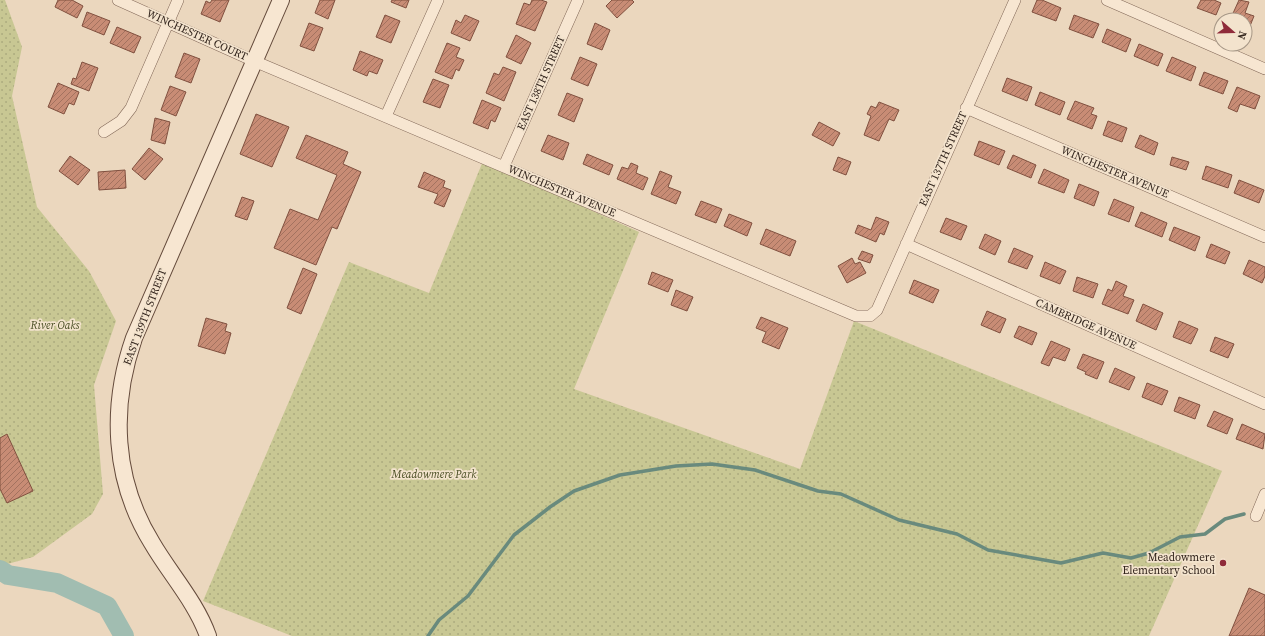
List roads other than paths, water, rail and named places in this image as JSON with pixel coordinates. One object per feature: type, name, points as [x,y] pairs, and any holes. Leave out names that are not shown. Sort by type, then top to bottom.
[{"type":"street","name":"WINCHESTER COURT","points":[[118,0],[254,61]]},
{"type":"street","points":[[104,132],[122,121],[131,108],[178,0]]},
{"type":"street","name":"EAST 139TH STREET","points":[[208,636],[202,620],[152,543],[138,517],[120,460],[119,422],[121,392],[125,364],[134,338],[281,0]]},
{"type":"street","points":[[386,116],[438,0]]},
{"type":"street","name":"EAST 138TH STREET","points":[[504,166],[578,0]]},
{"type":"street","name":"EAST 137TH STREET","points":[[870,316],[878,310],[1015,0]]},
{"type":"street","points":[[1107,0],[1265,69]]},
{"type":"street","name":"WINCHESTER AVENUE","points":[[254,61],[856,316],[870,316]]},
{"type":"street","name":"WINCHESTER AVENUE","points":[[966,108],[1265,237]]},
{"type":"street","name":"CAMBRIDGE AVENUE","points":[[906,244],[1265,404]]},
{"type":"street","points":[[1256,516],[1265,494]]},
{"type":"waterway","points":[[428,636],[439,620],[468,596],[514,535],[550,507],[574,491],[620,475],[676,466],[712,464],[755,470],[818,491],[841,494],[899,520],[957,534],[988,550],[1061,563],[1103,553],[1131,558],[1149,553],[1180,537],[1205,534],[1225,519],[1244,514]]},
{"type":"waterway","points":[[0,570],[8,575],[57,583],[107,606],[124,636]]},
{"type":"place","name":"Meadowmere Elementary School","points":[[1223,563]]},
{"type":"park label","name":"River Oaks","points":[[55,325]]},
{"type":"park label","name":"Meadowmere Park","points":[[434,474]]}]
